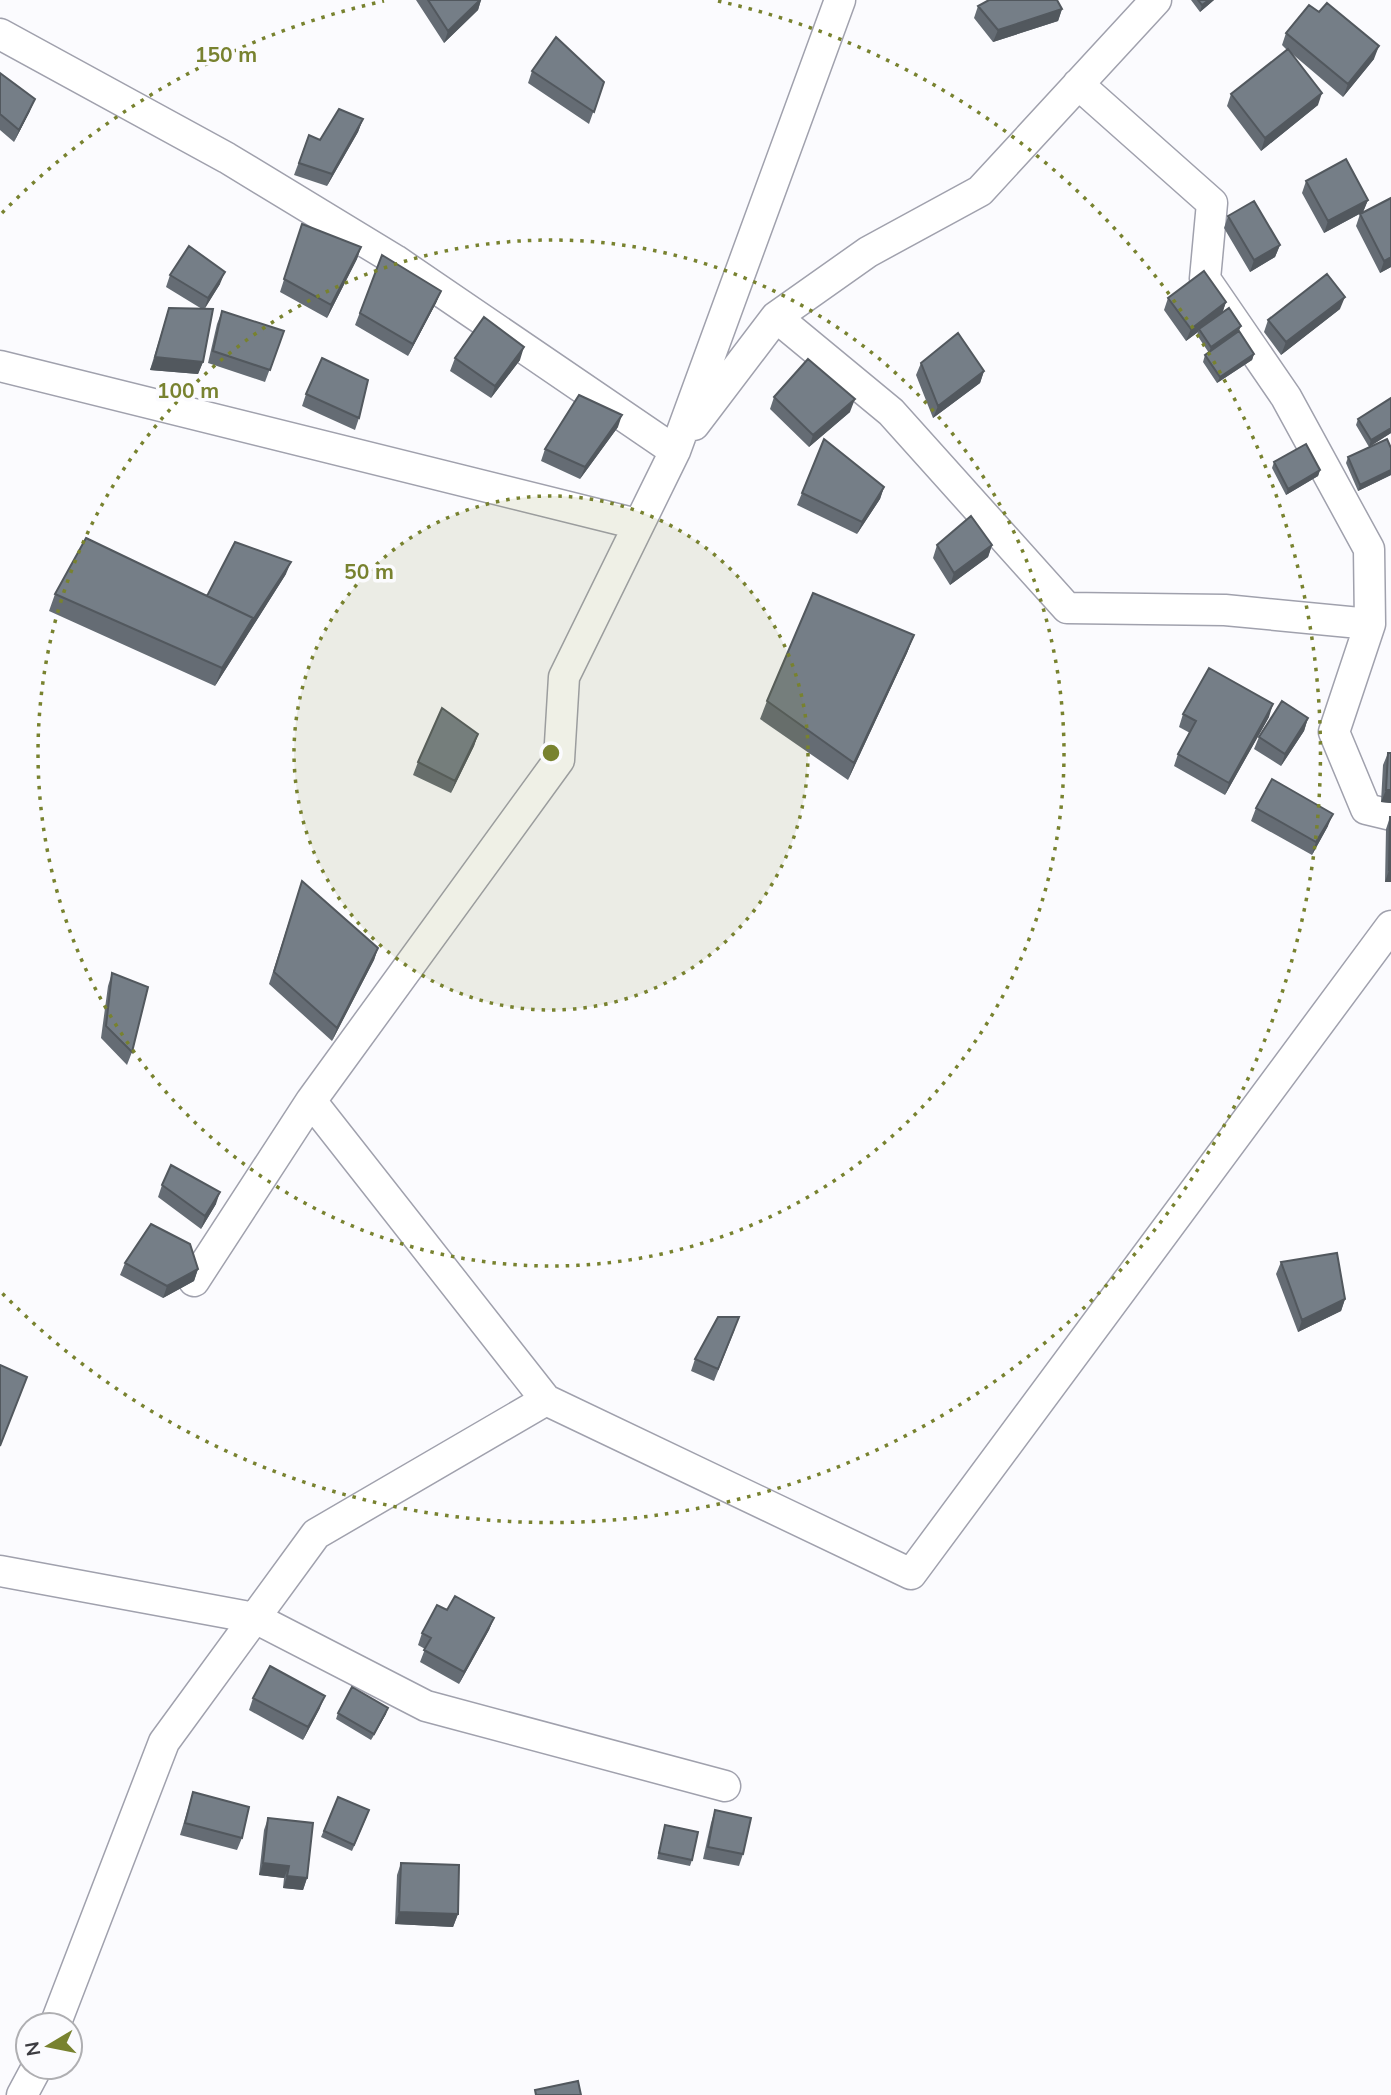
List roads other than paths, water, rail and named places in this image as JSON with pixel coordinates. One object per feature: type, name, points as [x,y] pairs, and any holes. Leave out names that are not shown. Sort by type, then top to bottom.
[{"type":"street","points":[[194,1281],[311,1101],[559,760],[564,677],[675,451],[840,0]]},
{"type":"street","points":[[675,451],[776,317],[868,252],[980,191],[1156,0]]},
{"type":"street","points":[[0,34],[227,158],[395,260],[675,451]]},
{"type":"street","points":[[1078,84],[1212,203],[1205,279],[1286,397],[1369,549],[1370,624],[1334,732],[1366,808],[1391,815]]},
{"type":"street","points":[[776,317],[891,412],[1067,608],[1224,610],[1370,624]]},
{"type":"street","points":[[0,366],[637,524]]},
{"type":"street","points":[[311,1101],[545,1400],[911,1574],[1391,926]]},
{"type":"street","points":[[60,2011],[164,1742],[316,1534],[545,1400]]},
{"type":"street","points":[[0,1571],[255,1618],[426,1706],[725,1786]]}]
